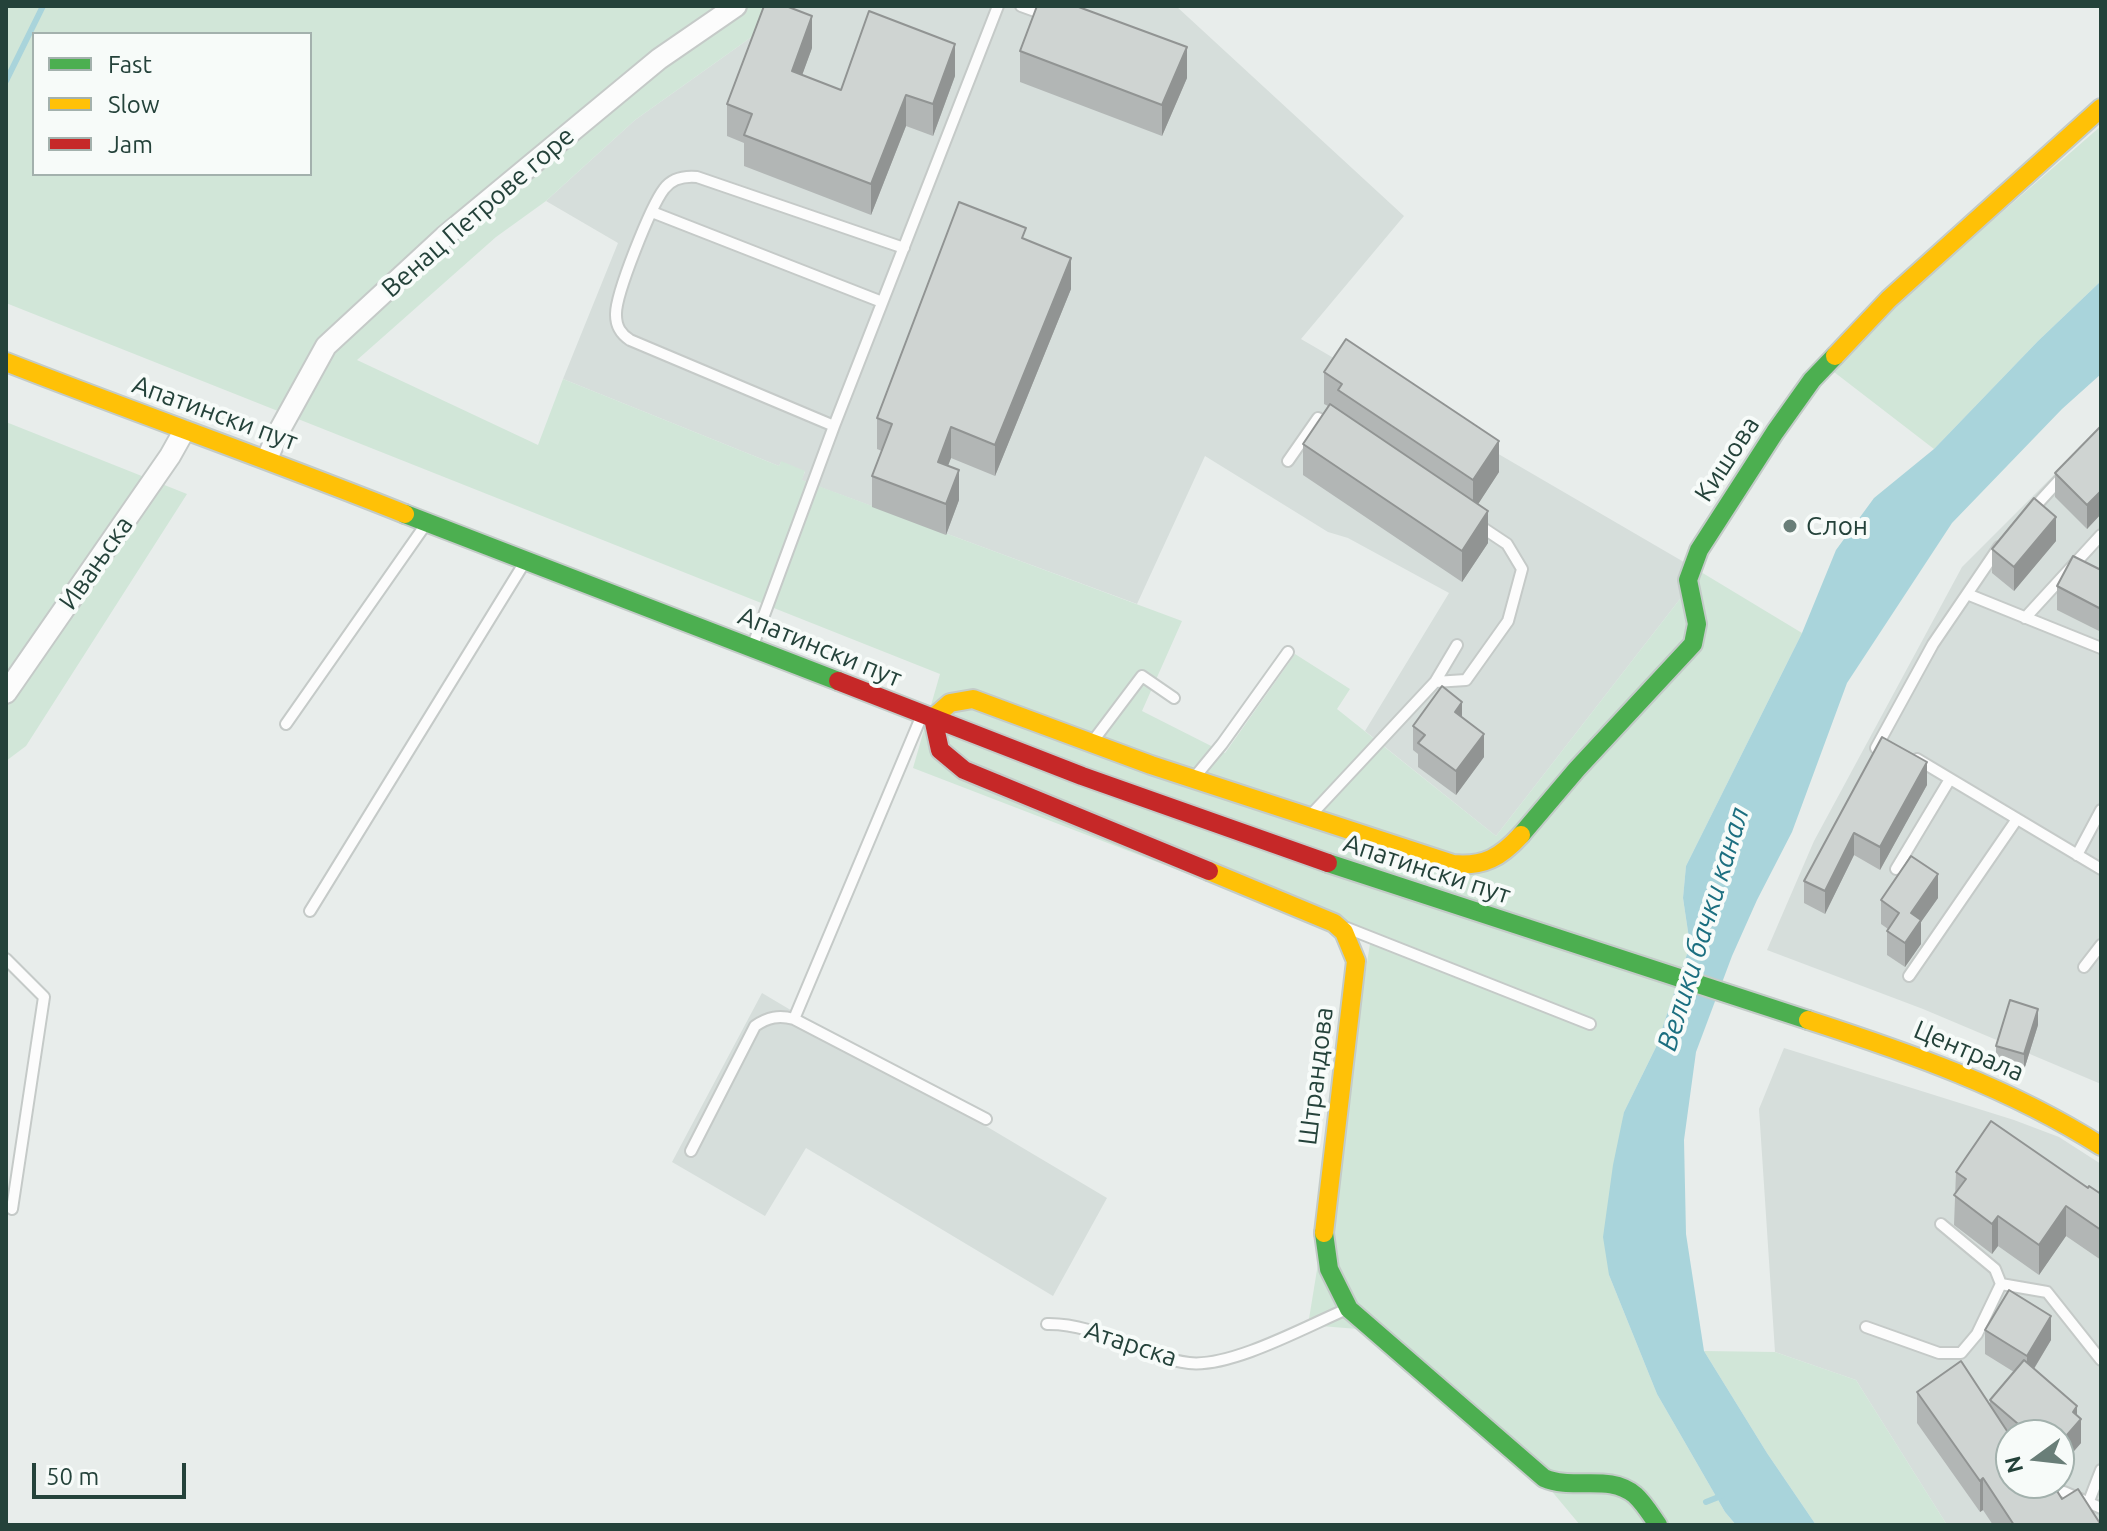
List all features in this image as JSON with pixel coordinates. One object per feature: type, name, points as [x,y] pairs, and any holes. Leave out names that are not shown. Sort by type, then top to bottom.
[{"type":"street","name":"Венац Петрове горе","points":[[267,459],[326,346],[455,227],[659,59],[736,6]]},
{"type":"street","name":"Кишова","points":[[1308,818],[1453,864],[1468,866],[1493,861],[1506,852],[1577,769],[1693,644],[1697,624],[1688,580],[1699,550],[1812,380],[1889,299],[2101,108]]},
{"type":"street","name":"Апатински пут","points":[[6,362],[184,431],[267,459],[995,744],[1282,848],[1809,1021]]},
{"type":"street","name":"Ивањска","points":[[6,693],[170,456],[184,431]]},
{"type":"street","points":[[1308,818],[1090,746],[973,699],[953,701],[928,716],[940,750],[964,770],[1334,923]]},
{"type":"street","name":"Штрандова","points":[[1334,923],[1352,947],[1356,961],[1324,1226],[1324,1252],[1335,1289],[1349,1309],[1544,1478],[1555,1485],[1565,1486],[1608,1482],[1619,1485],[1636,1495],[1658,1525]]},
{"type":"street","name":"Централа","points":[[1809,1021],[1909,1053],[1970,1077],[2033,1107],[2101,1146]]},
{"type":"lane","points":[[752,647],[834,426],[998,6]]},
{"type":"lane","points":[[1021,6],[1036,8],[1062,21]]},
{"type":"lane","points":[[834,426],[623,335],[615,318],[616,306],[652,212],[664,188],[673,181],[685,176],[697,177],[904,248]]},
{"type":"lane","points":[[652,212],[882,302]]},
{"type":"lane","points":[[1288,461],[1318,418],[1343,435]]},
{"type":"lane","points":[[2022,522],[2071,467]]},
{"type":"lane","points":[[1435,682],[1466,680],[1508,621],[1522,569],[1507,544],[1470,519]]},
{"type":"lane","points":[[286,724],[427,522]]},
{"type":"lane","points":[[1868,765],[1933,644],[2012,533]]},
{"type":"lane","points":[[2025,618],[2101,535]]},
{"type":"lane","points":[[310,911],[525,562]]},
{"type":"lane","points":[[2078,562],[2090,568]]},
{"type":"lane","points":[[1967,594],[2101,648]]},
{"type":"lane","points":[[1308,818],[1435,682],[1457,645]]},
{"type":"lane","points":[[1192,781],[1288,652]]},
{"type":"lane","points":[[1090,746],[1142,676],[1174,698]]},
{"type":"lane","points":[[794,1019],[928,716]]},
{"type":"lane","points":[[1881,738],[1895,746]]},
{"type":"lane","points":[[1909,754],[2101,869]]},
{"type":"lane","points":[[1896,869],[1950,779]]},
{"type":"lane","points":[[2077,855],[2101,810]]},
{"type":"lane","points":[[1909,976],[2017,819]]},
{"type":"lane","points":[[1334,923],[1590,1024]]},
{"type":"lane","points":[[2084,967],[2101,945]]},
{"type":"lane","points":[[6,959],[44,997],[12,1209]]},
{"type":"lane","points":[[691,1151],[755,1026],[766,1018],[782,1016],[794,1019],[986,1119]]},
{"type":"lane","points":[[1866,1327],[1939,1353],[1961,1353],[1977,1334],[2001,1284],[1995,1269],[1941,1224]]},
{"type":"lane","points":[[2001,1284],[2047,1292],[2100,1361]]},
{"type":"lane","name":"Атарска","points":[[1047,1324],[1069,1323],[1166,1357],[1189,1363],[1207,1363],[1229,1359],[1349,1309]]},
{"type":"lane","points":[[2089,1501],[2101,1470]]},
{"type":"lane","points":[[2075,1496],[2101,1508]]},
{"type":"shaded area","points":[[795,6],[1176,6],[1404,216],[1301,339],[1701,572],[1496,836],[1365,731],[1449,593],[1348,538],[1328,532],[1205,456],[1137,604],[801,480],[805,472],[781,462],[779,466],[563,379],[618,243],[546,201],[635,120]]},
{"type":"shaded area","points":[[2101,428],[2101,1084],[1923,1009],[1767,950],[1814,841],[1962,567]]},
{"type":"shaded area","points":[[762,993],[1107,1198],[1053,1296],[806,1148],[765,1216],[672,1162]]},
{"type":"shaded area","points":[[1784,1048],[2014,1120],[2059,1137],[2101,1164],[2101,1525],[1947,1525],[1856,1380],[1775,1352],[1759,1109]]},
{"type":"green space","points":[[6,6],[795,6],[635,120],[546,201],[496,237],[357,360],[538,445],[563,379],[779,466],[781,461],[805,471],[802,480],[1182,621],[1142,711],[1225,753],[1295,654],[1350,689],[1337,709],[1496,836],[1701,572],[1802,633],[1686,866],[1683,898],[1690,945],[1656,1047],[1624,1112],[1609,1275],[1657,1394],[1725,1512],[1736,1525],[1580,1525],[1509,1440],[1358,1329],[1308,1325],[1370,944],[913,768],[940,674],[6,303]]},
{"type":"green space","points":[[2101,126],[2101,281],[1934,449],[1834,372],[1892,308]]},
{"type":"green space","points":[[6,422],[187,494],[26,746],[6,761]]},
{"type":"green space","points":[[1704,1351],[1775,1352],[1856,1380],[1947,1525],[1816,1525]]},
{"type":"water","name":"Велики бачки канал","points":[[2101,281],[2101,374],[2062,409],[1952,523],[1847,683],[1792,832],[1732,956],[1696,1052],[1684,1140],[1686,1234],[1704,1351],[1816,1525],[1736,1525],[1725,1512],[1657,1394],[1609,1275],[1603,1237],[1624,1112],[1656,1047],[1690,945],[1683,898],[1686,866],[1802,633],[1836,550],[1874,498],[1934,449]]},
{"type":"building","points":[[764,6],[786,6],[812,16],[792,71],[841,90],[869,11],[955,44],[933,104],[906,95],[871,184],[744,135],[752,114],[727,104]]},
{"type":"building","points":[[1037,6],[1076,6],[1187,47],[1162,105],[1020,51]]},
{"type":"building","points":[[959,202],[1026,228],[1022,238],[1071,258],[995,445],[951,427],[938,462],[959,470],[946,504],[872,476],[892,424],[877,418]]},
{"type":"building","points":[[1346,339],[1499,441],[1473,480],[1338,390],[1342,384],[1324,372]]},
{"type":"building","points":[[1330,404],[1488,511],[1462,551],[1303,444]]},
{"type":"building","points":[[2101,426],[2101,491],[2087,505],[2055,473]]},
{"type":"building","points":[[2034,498],[2056,517],[2014,567],[1992,549]]},
{"type":"building","points":[[2073,556],[2101,570],[2101,609],[2057,586]]},
{"type":"building","points":[[1442,686],[1462,702],[1455,712],[1484,734],[1456,771],[1418,743],[1425,735],[1413,726]]},
{"type":"building","points":[[1882,737],[1927,762],[1880,847],[1854,833],[1825,891],[1804,881]]},
{"type":"building","points":[[1911,856],[1938,874],[1911,913],[1921,920],[1905,943],[1887,931],[1899,913],[1881,900]]},
{"type":"building","points":[[2010,1000],[2038,1009],[2024,1054],[1996,1046]]},
{"type":"building","points":[[1991,1121],[2101,1194],[2101,1230],[2066,1206],[2039,1245],[1998,1216],[1992,1224],[1954,1195],[1966,1179],[1956,1172]]},
{"type":"building","points":[[2009,1290],[2051,1316],[2027,1356],[1985,1330]]},
{"type":"building","points":[[2024,1360],[2077,1406],[2073,1412],[2081,1419],[2075,1426],[2075,1419],[2012,1419],[1990,1400]]},
{"type":"building","points":[[1961,1361],[1999,1419],[1995,1419],[1995,1496],[1983,1478],[1980,1481],[1917,1392]]},
{"type":"building","points":[[2078,1489],[2101,1525],[2014,1525],[1997,1499],[2075,1499]]},
{"type":"waterway","points":[[6,81],[43,6]]},
{"type":"waterway","points":[[1706,1502],[1721,1496]]},
{"type":"traffic: fast","points":[[1521,835],[1577,769],[1693,644],[1697,624],[1688,580],[1699,550],[1775,432],[1812,380],[1835,356]]},
{"type":"traffic: fast","points":[[405,514],[838,681]]},
{"type":"traffic: fast","points":[[1328,863],[1808,1020]]},
{"type":"traffic: fast","points":[[1324,1233],[1329,1269],[1349,1309],[1544,1478],[1555,1482],[1602,1483],[1625,1488],[1638,1498],[1658,1525]]},
{"type":"traffic: slow","points":[[1835,356],[1889,299],[2101,108]]},
{"type":"traffic: slow","points":[[6,362],[405,514]]},
{"type":"traffic: slow","points":[[933,718],[950,703],[973,699],[1151,765],[1453,864],[1474,864],[1491,859],[1521,835]]},
{"type":"traffic: slow","points":[[1209,871],[1334,923],[1344,932],[1356,961],[1324,1233]]},
{"type":"traffic: slow","points":[[1808,1020],[1922,1059],[1995,1089],[2101,1146]]},
{"type":"traffic: jam","points":[[838,681],[1082,776],[1328,863]]},
{"type":"traffic: jam","points":[[933,718],[940,750],[964,770],[1209,871]]},
{"type":"place","name":"Слон","points":[[1790,526]]}]
